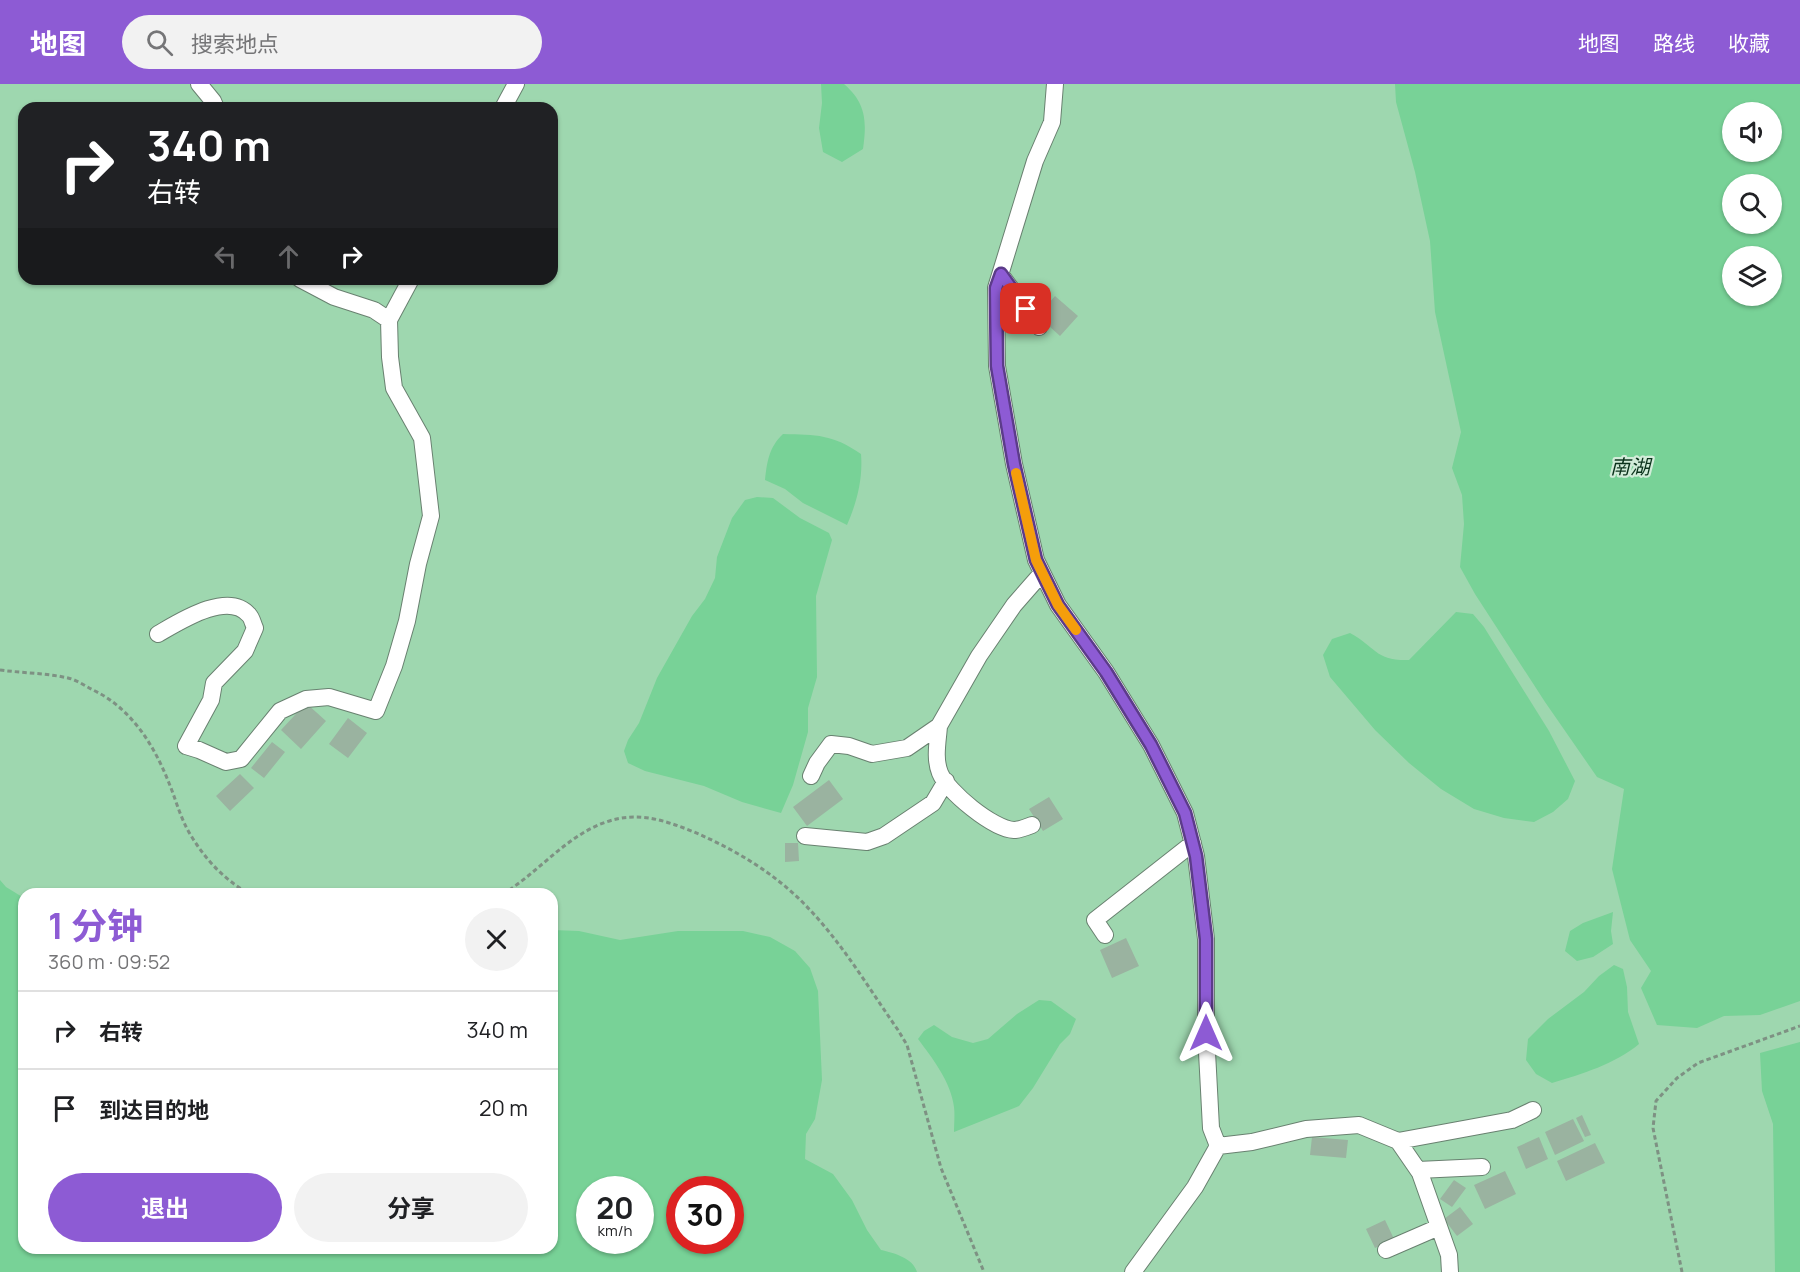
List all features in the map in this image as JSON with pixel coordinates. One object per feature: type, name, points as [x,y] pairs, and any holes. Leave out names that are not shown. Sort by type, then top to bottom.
[{"type":"street","points":[[199,84],[212,102]]},
{"type":"street","points":[[506,102],[516,84]]},
{"type":"street","points":[[1055,84],[1052,122],[1035,161],[996,288],[997,366],[1014,464],[1036,560],[1058,605],[1106,672],[1151,745],[1185,813],[1193,843],[1206,939],[1206,1033],[1211,1128],[1218,1146]]},
{"type":"street","points":[[1001,274],[1039,327]]},
{"type":"street","points":[[311,285],[334,297],[374,310],[389,320]]},
{"type":"street","points":[[158,634],[202,610],[238,607],[250,616],[255,628],[245,651],[214,683],[211,700],[186,746],[226,762],[241,759],[280,711],[306,699],[329,698],[376,711],[407,621],[418,564],[431,516],[422,438],[394,388],[390,357],[389,320],[408,285]]},
{"type":"street","points":[[811,776],[817,763],[831,744],[849,746],[872,754],[907,748],[939,726],[979,656],[1014,605],[1042,573]]},
{"type":"street","points":[[939,726],[937,756],[941,774],[958,797],[980,814],[1014,830],[1032,825]]},
{"type":"street","points":[[805,836],[867,842],[884,836],[933,803],[946,781]]},
{"type":"street","points":[[1105,935],[1095,920],[1193,843]]},
{"type":"street","points":[[1218,1146],[1252,1142],[1306,1129],[1359,1125],[1398,1141],[1512,1120],[1533,1110]]},
{"type":"street","points":[[1398,1141],[1418,1170],[1449,1255],[1450,1272]]},
{"type":"street","points":[[1133,1272],[1195,1187],[1218,1146]]},
{"type":"street","points":[[1418,1170],[1482,1167]]},
{"type":"street","points":[[1386,1251],[1439,1227]]},
{"type":"path","points":[[0,670],[70,678],[105,695],[124,710],[141,730],[158,759],[185,825],[208,860],[232,884],[239,888]]},
{"type":"path","points":[[511,888],[584,831],[628,815],[670,823],[710,839],[738,853],[786,887],[809,908],[825,928],[907,1045],[941,1168],[984,1272]]},
{"type":"path","points":[[1682,1272],[1653,1128],[1656,1101],[1677,1078],[1698,1063],[1800,1026]]},
{"type":"shaded area","points":[[0,84],[1800,84],[1800,1272],[0,1272]]},
{"type":"water","points":[[821,84],[844,84],[857,98],[863,113],[865,130],[863,149],[842,162],[823,152],[819,128],[822,103]]},
{"type":"water","name":"南湖","points":[[1395,84],[1800,84],[1800,1001],[1760,1015],[1724,1016],[1697,1028],[1657,1025],[1641,988],[1651,971],[1630,940],[1612,869],[1624,789],[1597,777],[1545,702],[1460,567],[1464,524],[1462,495],[1452,468],[1461,432],[1435,312],[1430,241],[1415,172],[1396,102]]},
{"type":"water","points":[[783,434],[833,439],[861,454],[858,490],[847,525],[803,503],[785,489],[765,480],[772,450]]},
{"type":"water","points":[[757,497],[773,498],[800,518],[829,533],[832,540],[816,596],[817,677],[808,708],[808,732],[793,785],[781,813],[742,802],[704,786],[645,771],[628,763],[624,751],[639,723],[657,678],[692,616],[705,599],[715,578],[717,557],[732,518],[745,500]]},
{"type":"water","points":[[1456,612],[1473,614],[1484,627],[1549,731],[1575,781],[1568,799],[1553,812],[1534,822],[1504,818],[1474,809],[1441,789],[1409,763],[1375,730],[1330,677],[1323,655],[1332,639],[1350,633],[1382,656],[1409,660]]},
{"type":"water","points":[[0,880],[18,894],[18,1254],[558,1254],[558,930],[579,931],[620,940],[678,931],[743,931],[770,937],[795,951],[810,968],[818,991],[822,1080],[815,1119],[806,1134],[805,1159],[833,1174],[852,1200],[867,1230],[881,1250],[907,1260],[917,1272],[0,1272]]},
{"type":"water","points":[[1613,912],[1611,931],[1613,944],[1593,957],[1577,961],[1565,951],[1570,931],[1583,923]]},
{"type":"water","points":[[1614,965],[1623,969],[1627,987],[1628,1012],[1639,1044],[1609,1063],[1552,1083],[1536,1074],[1526,1060],[1528,1039],[1548,1019],[1584,992],[1599,976]]},
{"type":"water","points":[[1039,1000],[1051,1001],[1076,1019],[1070,1034],[1060,1044],[1019,1106],[954,1132],[954,1107],[949,1089],[940,1071],[918,1039],[924,1031],[934,1025],[952,1037],[973,1043],[988,1039],[1017,1014]]},
{"type":"water","points":[[1800,1042],[1800,1272],[1775,1272],[1773,1124],[1762,1091],[1760,1053]]},
{"type":"building","points":[[1055,296],[1078,316],[1060,336],[1038,316]]},
{"type":"building","points":[[306,703],[326,721],[301,749],[281,730]]},
{"type":"building","points":[[348,718],[367,733],[348,758],[329,744]]},
{"type":"building","points":[[272,742],[285,752],[264,778],[251,768]]},
{"type":"building","points":[[240,774],[254,788],[230,811],[216,796]]},
{"type":"building","points":[[829,780],[843,799],[807,826],[793,807]]},
{"type":"building","points":[[1049,797],[1063,819],[1043,831],[1029,809]]},
{"type":"building","points":[[785,843],[798,843],[799,861],[785,862]]},
{"type":"building","points":[[1126,938],[1139,966],[1112,978],[1100,950]]},
{"type":"building","points":[[1582,1115],[1591,1135],[1585,1137],[1576,1118]]},
{"type":"building","points":[[1573,1119],[1584,1141],[1555,1155],[1545,1132]]},
{"type":"building","points":[[1312,1137],[1348,1140],[1346,1158],[1310,1155]]},
{"type":"building","points":[[1539,1137],[1548,1159],[1526,1169],[1517,1147]]},
{"type":"building","points":[[1595,1143],[1605,1163],[1566,1181],[1557,1161]]},
{"type":"building","points":[[1505,1171],[1516,1194],[1485,1209],[1474,1185]]},
{"type":"building","points":[[1454,1180],[1466,1188],[1452,1207],[1440,1199]]},
{"type":"building","points":[[1460,1207],[1473,1224],[1457,1236],[1444,1219]]},
{"type":"building","points":[[1385,1220],[1394,1239],[1375,1248],[1366,1229]]},
{"type":"slow traffic","points":[[1016,473],[1036,560],[1058,605],[1076,630]]},
{"type":"route","points":[[1026,309],[1001,274],[996,288],[997,366],[1014,464],[1036,560],[1058,605],[1106,672],[1151,745],[1185,813],[1196,856],[1206,939],[1206,1033]]}]
